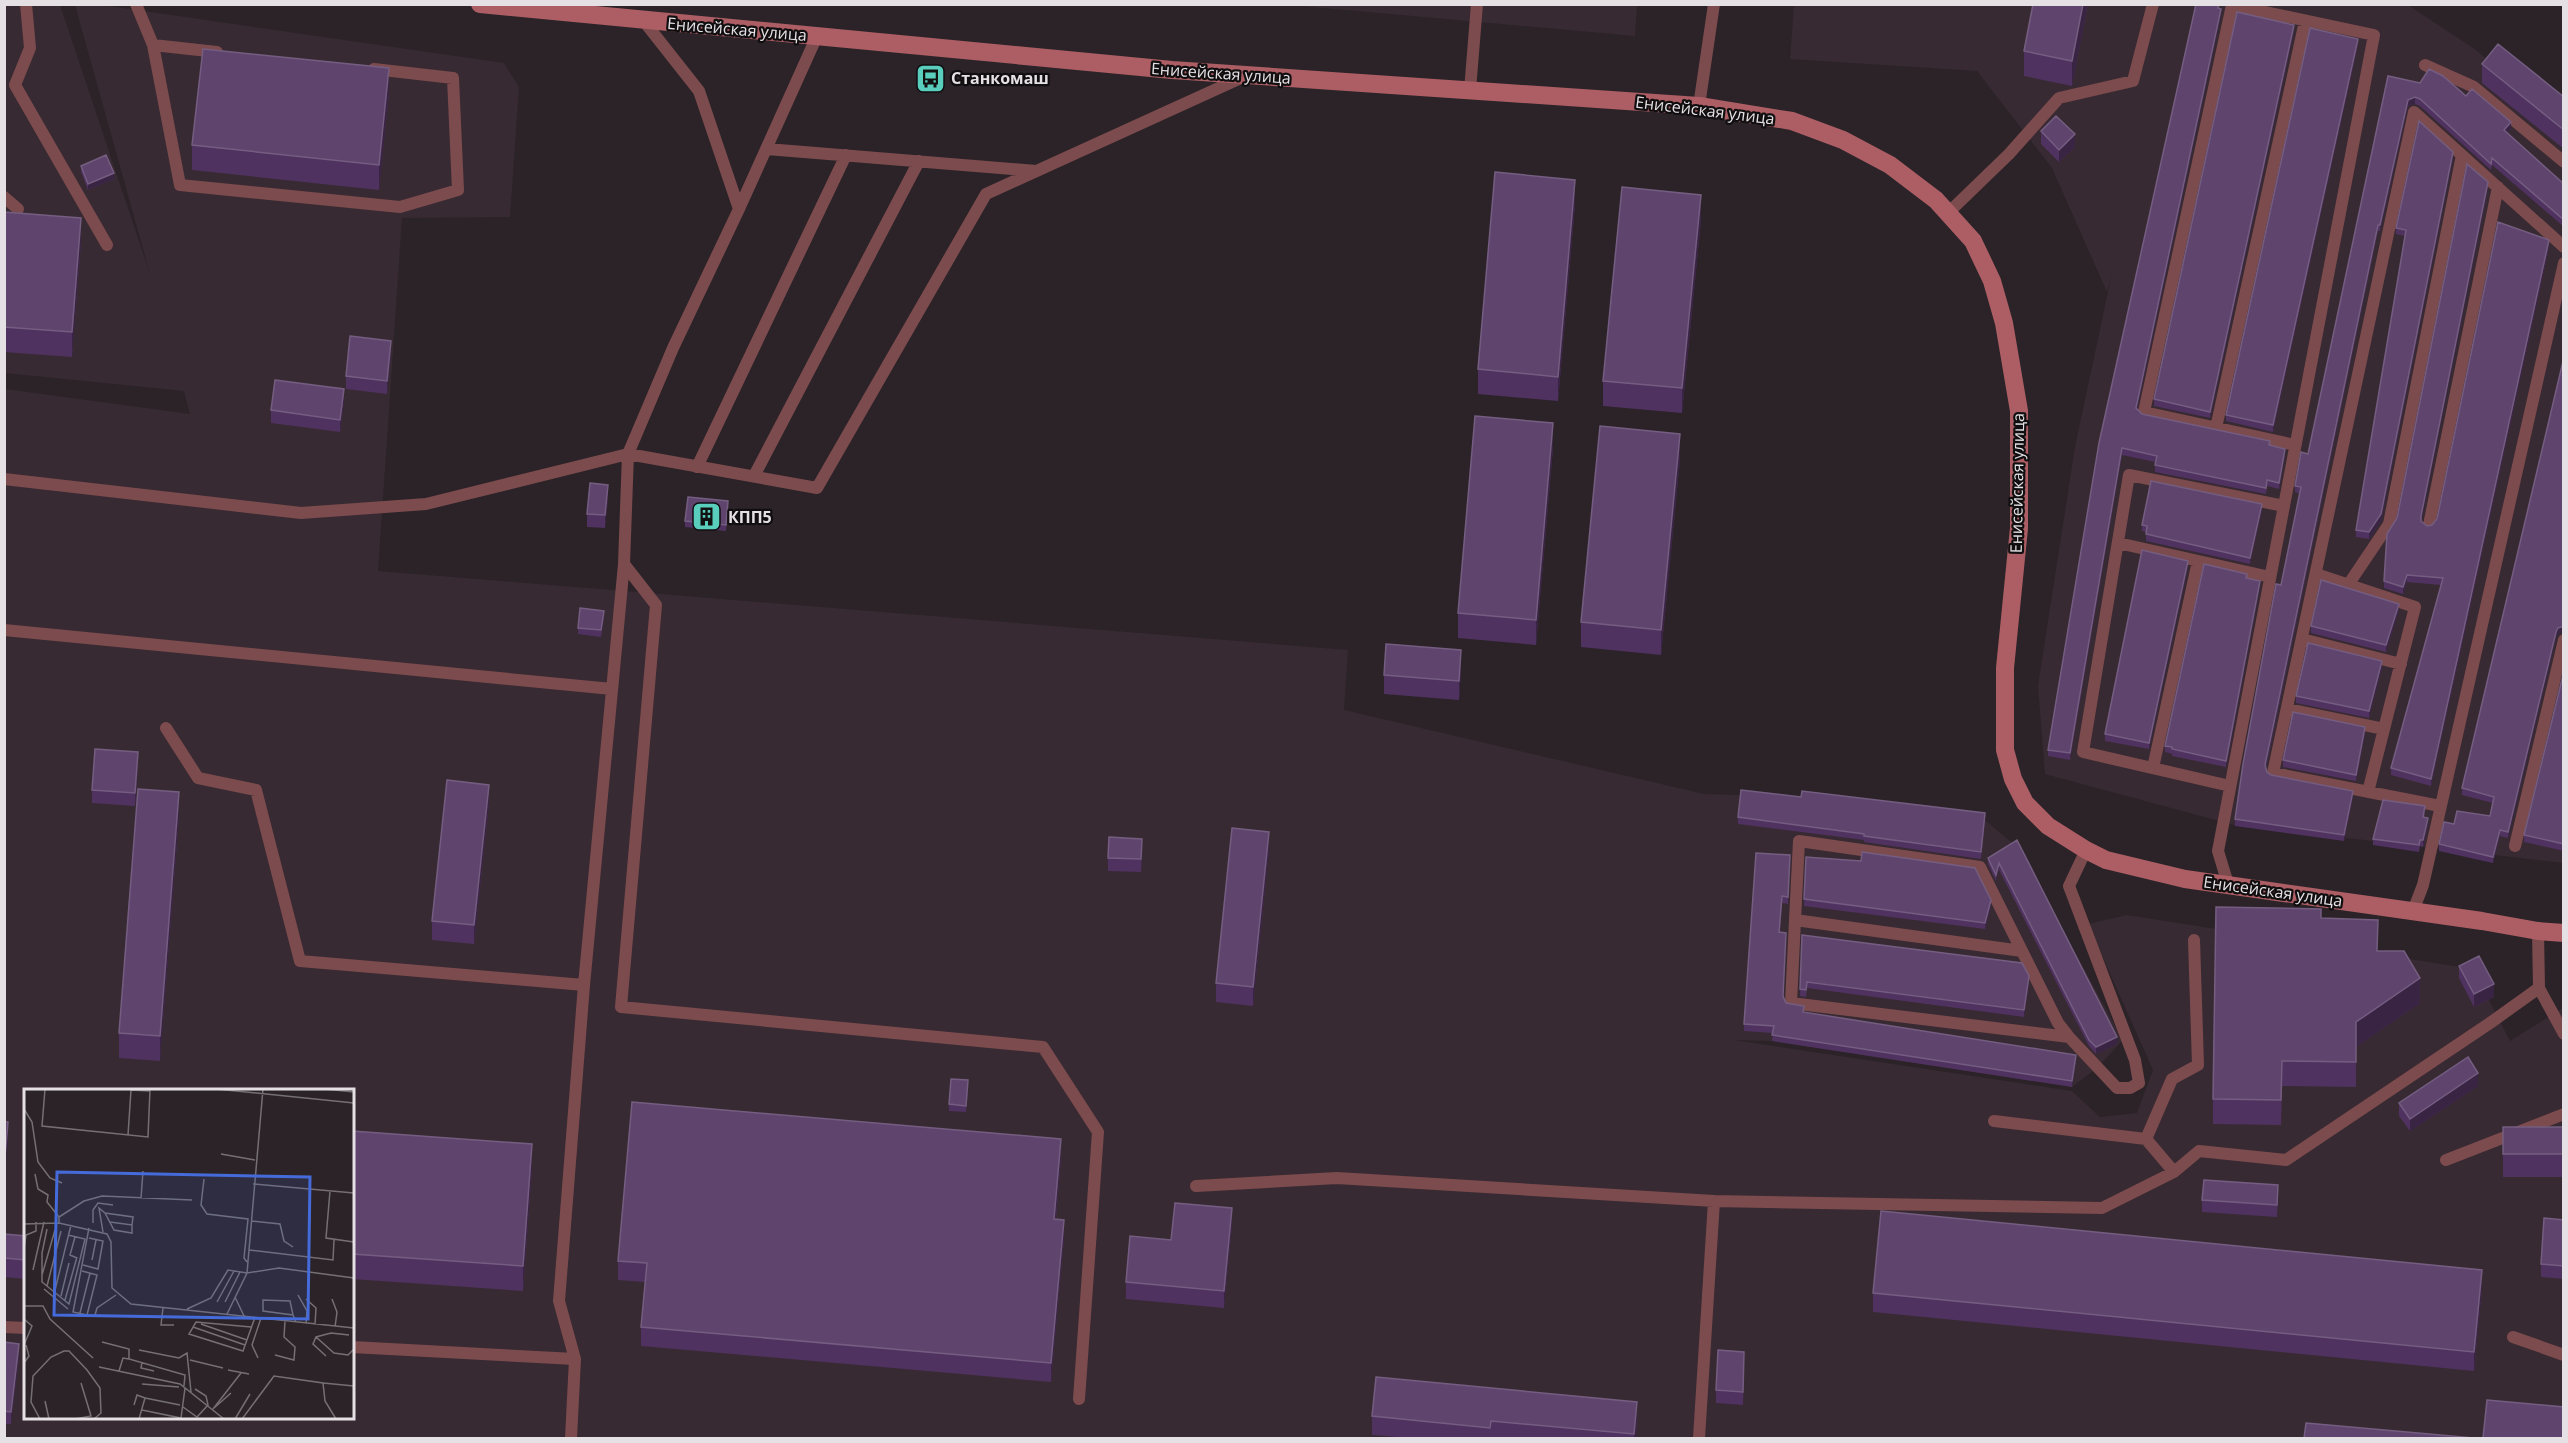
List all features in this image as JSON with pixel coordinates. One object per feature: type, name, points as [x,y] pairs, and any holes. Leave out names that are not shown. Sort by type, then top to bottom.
[{"type":"street","name":"Енисейская улица","points":[[480,4],[542,7],[643,20],[1247,75],[1699,106],[1792,120],[1843,140],[1890,165],[1936,200],[1973,241],[1992,280],[2004,323],[2019,411],[2019,528],[2005,668],[2005,750],[2008,766],[2025,803],[2048,826],[2106,860],[2174,876],[2564,933]]},
{"type":"lane","points":[[26,4],[30,48],[15,85],[107,245]]},
{"type":"lane","points":[[136,4],[153,45],[180,185],[400,207],[458,190],[453,78],[361,68]]},
{"type":"lane","points":[[1470,90],[1477,4]]},
{"type":"lane","points":[[1699,106],[1714,4]]},
{"type":"lane","points":[[1948,213],[2009,154],[2059,98],[2133,81],[2153,4]]},
{"type":"lane","points":[[2228,884],[2218,851],[2374,35],[2232,5],[2144,412],[2295,445]]},
{"type":"lane","points":[[643,20],[699,91],[739,209]]},
{"type":"lane","points":[[2216,428],[2306,21]]},
{"type":"lane","points":[[572,1438],[576,1359],[559,1301],[584,985],[624,564],[628,454],[673,348],[767,149],[817,36]]},
{"type":"lane","points":[[153,45],[234,54]]},
{"type":"lane","points":[[2425,64],[2474,87],[2564,162]]},
{"type":"lane","points":[[4,479],[301,513],[426,504],[628,454],[817,488],[986,194],[1247,75]]},
{"type":"lane","points":[[2440,806],[2273,773],[2414,112],[2564,246]]},
{"type":"lane","points":[[767,149],[1037,171]]},
{"type":"lane","points":[[697,467],[846,155]]},
{"type":"lane","points":[[2348,585],[2389,524],[2462,155]]},
{"type":"lane","points":[[754,476],[920,161]]},
{"type":"lane","points":[[2429,525],[2498,187]]},
{"type":"lane","points":[[4,197],[18,209]]},
{"type":"lane","points":[[2414,911],[2423,885],[2564,263]]},
{"type":"lane","points":[[2230,786],[2083,752],[2129,476],[2284,506]]},
{"type":"lane","points":[[2118,543],[2270,578]]},
{"type":"lane","points":[[2152,768],[2198,561]]},
{"type":"lane","points":[[624,564],[656,605],[621,1007],[1043,1047],[1098,1132],[1079,1400]]},
{"type":"lane","points":[[2316,574],[2415,607],[2368,792]]},
{"type":"lane","points":[[4,630],[612,688]]},
{"type":"lane","points":[[2302,639],[2401,664]]},
{"type":"lane","points":[[2515,846],[2564,640]]},
{"type":"lane","points":[[2287,710],[2384,729]]},
{"type":"lane","points":[[166,728],[198,778],[256,790],[300,961],[584,985]]},
{"type":"lane","points":[[2069,1037],[1791,1003],[1799,841],[1980,867],[2058,1023],[2117,1088],[2130,1088],[2139,1083],[2135,1060],[2069,886],[2086,850]]},
{"type":"lane","points":[[1795,920],[2022,951]]},
{"type":"lane","points":[[2538,931],[2539,987],[2564,1034]]},
{"type":"lane","points":[[2146,1138],[2172,1079],[2198,1065],[2194,940]]},
{"type":"lane","points":[[1196,1186],[1336,1178],[1714,1201],[2102,1208],[2174,1172],[2199,1151],[2286,1160],[2490,1023],[2539,987]]},
{"type":"lane","points":[[2446,1160],[2564,1114]]},
{"type":"lane","points":[[1994,1121],[2146,1138],[2174,1172]]},
{"type":"lane","points":[[1699,1438],[1714,1201]]},
{"type":"lane","points":[[4,1327],[24,1328]]},
{"type":"lane","points":[[2513,1336],[2564,1355]]},
{"type":"lane","points":[[354,1347],[576,1359]]},
{"type":"shaded area","points":[[5,5],[60,5],[150,274],[75,5],[102,5],[504,63],[519,87],[510,217],[402,218],[378,571],[1348,650],[1344,710],[1704,794],[1802,797],[1985,820],[2017,847],[2123,1040],[2097,1068],[2072,1087],[1772,1041],[1734,1040],[2072,1091],[2100,1117],[2137,1113],[2153,1070],[2088,924],[2127,915],[2473,969],[2510,1041],[2563,1008],[2563,1438],[5,1438],[5,389],[190,414],[184,391],[5,373]]},
{"type":"shaded area","points":[[1291,5],[1637,5],[1635,36]]},
{"type":"shaded area","points":[[1794,5],[2408,5],[2473,48],[2563,120],[2563,863],[2234,825],[2045,774],[2038,686],[2075,447],[2112,273],[2107,292],[2052,168],[1977,71],[1790,59]]},
{"type":"building","points":[[2033,4],[2083,4],[2072,61],[2024,51]]},
{"type":"building","points":[[2196,4],[2219,4],[2218,8],[2221,9],[2136,408],[2142,414],[2270,441],[2269,445],[2285,449],[2279,483],[2267,480],[2266,488],[2155,465],[2157,456],[2122,448],[2070,753],[2048,750],[2099,443]]},
{"type":"building","points":[[2237,12],[2294,25],[2210,412],[2154,399]]},
{"type":"building","points":[[2310,28],[2358,39],[2273,425],[2226,415]]},
{"type":"building","points":[[2498,44],[2564,97],[2564,130],[2482,64]]},
{"type":"building","points":[[203,49],[389,68],[379,165],[192,145]]},
{"type":"building","points":[[2429,69],[2443,76],[2466,96],[2472,89],[2511,122],[2504,130],[2564,184],[2564,220],[2492,158],[2491,164],[2420,99],[2415,97],[2408,100],[2380,225],[2378,225],[2265,765],[2267,772],[2271,775],[2353,791],[2344,835],[2235,819],[2276,584],[2281,585],[2301,487],[2295,486],[2301,452],[2308,454],[2388,76],[2420,83]]},
{"type":"building","points":[[2056,116],[2075,134],[2059,150],[2041,131]]},
{"type":"building","points":[[2419,121],[2453,152],[2381,514],[2369,532],[2356,530],[2406,230],[2396,228]]},
{"type":"building","points":[[106,155],[114,173],[88,184],[81,166]]},
{"type":"building","points":[[2467,164],[2488,182],[2421,516],[2421,521],[2427,526],[2432,525],[2437,519],[2498,222],[2549,240],[2431,779],[2391,768],[2443,578],[2407,575],[2403,587],[2384,581],[2387,534],[2397,518]]},
{"type":"building","points":[[1495,172],[1575,180],[1558,377],[1478,369]]},
{"type":"building","points":[[1622,187],[1701,195],[1682,388],[1603,381]]},
{"type":"building","points":[[4,212],[81,218],[72,332],[4,327]]},
{"type":"building","points":[[350,336],[391,341],[387,381],[346,376]]},
{"type":"building","points":[[2564,357],[2564,626],[2558,628],[2556,632],[2508,832],[2500,830],[2493,857],[2439,844],[2444,822],[2454,824],[2457,811],[2490,816],[2494,797],[2462,788]]},
{"type":"building","points":[[275,380],[344,389],[340,420],[271,410]]},
{"type":"building","points":[[1475,416],[1553,423],[1536,620],[1458,613]]},
{"type":"building","points":[[1600,426],[1680,434],[1661,630],[1581,622]]},
{"type":"building","points":[[2151,481],[2262,504],[2250,558],[2146,534],[2147,526],[2142,525]]},
{"type":"building","points":[[590,483],[608,485],[605,515],[587,514]]},
{"type":"building","name":"КПП5","points":[[688,497],[728,501],[726,525],[685,521]]},
{"type":"building","points":[[2142,550],[2188,561],[2149,743],[2105,734]]},
{"type":"building","points":[[2204,564],[2247,574],[2246,578],[2260,581],[2226,761],[2165,746]]},
{"type":"building","points":[[2321,580],[2399,604],[2386,645],[2311,626]]},
{"type":"building","points":[[580,608],[604,611],[601,630],[578,628]]},
{"type":"building","points":[[2308,643],[2382,661],[2369,711],[2296,696]]},
{"type":"building","points":[[1386,644],[1461,650],[1459,681],[1384,675]]},
{"type":"building","points":[[2564,671],[2564,844],[2524,835]]},
{"type":"building","points":[[2293,712],[2365,727],[2356,775],[2283,760]]},
{"type":"building","points":[[95,749],[138,752],[135,793],[92,790]]},
{"type":"building","points":[[447,780],[489,785],[474,925],[432,921]]},
{"type":"building","points":[[138,789],[179,792],[160,1036],[119,1033]]},
{"type":"building","points":[[1741,790],[1801,797],[1802,791],[1985,813],[1981,852],[1738,817]]},
{"type":"building","points":[[2383,800],[2425,806],[2423,817],[2428,818],[2423,840],[2420,840],[2419,845],[2373,839]]},
{"type":"building","points":[[1232,828],[1269,832],[1253,987],[1216,983]]},
{"type":"building","points":[[1109,837],[1142,839],[1141,859],[1108,858]]},
{"type":"building","points":[[2017,840],[2117,1037],[2096,1047],[2089,1040],[1999,863],[1996,875],[1988,858]]},
{"type":"building","points":[[1862,852],[1975,868],[1991,900],[1985,923],[1804,899],[1806,857],[1861,861]]},
{"type":"building","points":[[1756,853],[1790,855],[1788,897],[1782,896],[1779,932],[1786,933],[1783,996],[1786,1003],[1804,1006],[1803,1012],[2076,1055],[2072,1081],[1772,1035],[1774,1026],[1744,1024]]},
{"type":"building","points":[[2216,907],[2321,909],[2321,918],[2378,920],[2377,951],[2404,951],[2420,978],[2356,1022],[2356,1062],[2282,1061],[2281,1100],[2213,1099]]},
{"type":"building","points":[[1802,935],[2022,963],[2029,976],[2024,1010],[1807,982],[1806,990],[1800,989]]},
{"type":"building","points":[[2479,956],[2494,984],[2474,994],[2459,966]]},
{"type":"building","points":[[2468,1057],[2478,1073],[2410,1119],[2399,1103]]},
{"type":"building","points":[[951,1079],[968,1080],[966,1106],[949,1104]]},
{"type":"building","points":[[632,1102],[1061,1139],[1054,1219],[1064,1220],[1051,1363],[641,1327],[647,1263],[618,1261]]},
{"type":"building","points":[[4,1121],[8,1122],[4,1168]]},
{"type":"building","points":[[2503,1127],[2564,1127],[2564,1154],[2503,1154]]},
{"type":"building","points":[[354,1131],[532,1144],[523,1266],[354,1254]]},
{"type":"building","points":[[2204,1180],[2278,1185],[2277,1205],[2202,1200]]},
{"type":"building","points":[[1175,1203],[1232,1208],[1224,1291],[1126,1282],[1130,1236],[1171,1240]]},
{"type":"building","points":[[1881,1211],[2482,1270],[2474,1352],[1873,1293]]},
{"type":"building","points":[[2544,1218],[2564,1220],[2564,1266],[2541,1264]]},
{"type":"building","points":[[4,1234],[24,1236],[24,1260],[4,1258]]},
{"type":"building","points":[[4,1342],[19,1344],[11,1412],[4,1411]]},
{"type":"building","points":[[1718,1350],[1744,1352],[1743,1392],[1716,1390]]},
{"type":"building","points":[[1376,1377],[1637,1402],[1634,1434],[1491,1421],[1490,1428],[1372,1416]]},
{"type":"building","points":[[2487,1400],[2564,1407],[2564,1438],[2483,1438]]},
{"type":"building","points":[[2306,1423],[2474,1438],[2304,1438]]},
{"type":"place","name":"Станкомаш","points":[[930,78]]},
{"type":"place","name":"КПП5","points":[[707,517]]}]
